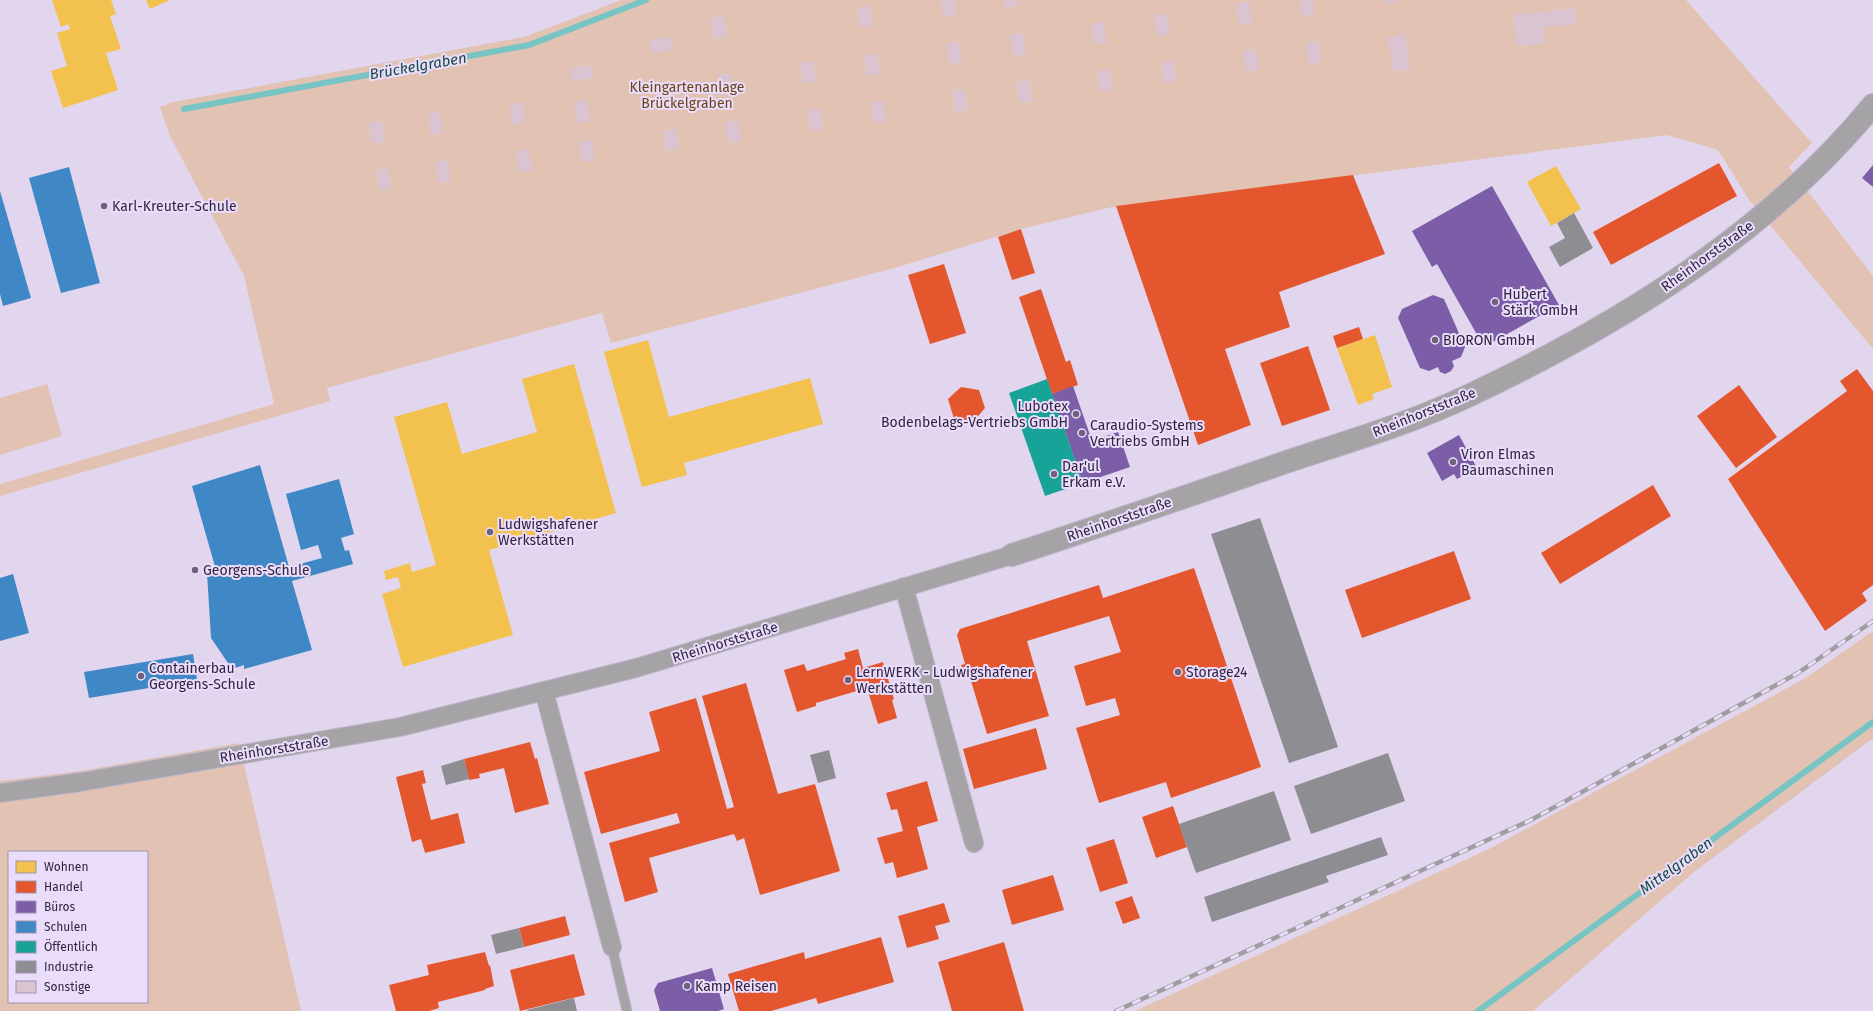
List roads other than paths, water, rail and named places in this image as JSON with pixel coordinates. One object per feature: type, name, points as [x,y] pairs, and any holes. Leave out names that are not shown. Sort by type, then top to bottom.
[{"type":"street","name":"Rheinhorststraße","points":[[0,793],[81,782],[400,727],[636,668],[1012,555],[1395,425],[1469,396],[1598,329],[1655,294],[1755,222],[1804,180],[1873,105]]},
{"type":"street","points":[[904,587],[974,843]]},
{"type":"street","points":[[544,691],[612,947]]},
{"type":"lane","points":[[612,947],[627,1011]]},
{"type":"waterway","name":"Brückelgraben","points":[[184,109],[529,45],[646,0]]},
{"type":"waterway","name":"Mittelgraben","points":[[1478,1011],[1873,722]]},
{"type":"railway","points":[[1116,1011],[1531,820],[1798,673],[1873,621]]},
{"type":"place","name":"Karl-Kreuter-Schule","points":[[104,206]]},
{"type":"place","name":"Hubert Stärk GmbH","points":[[1495,302]]},
{"type":"place","name":"BIORON GmbH","points":[[1435,340]]},
{"type":"place","name":"Lubotex Bodenbelags-Vertriebs GmbH","points":[[1076,414]]},
{"type":"place","name":"Caraudio-Systems Vertriebs GmbH","points":[[1082,433]]},
{"type":"place","name":"Viron Elmas Baumaschinen","points":[[1453,462]]},
{"type":"place","name":"Dar'ul Erkam e.V.","points":[[1054,474]]},
{"type":"place","name":"Ludwigshafener Werkstätten","points":[[490,532]]},
{"type":"place","name":"Georgens-Schule","points":[[195,570]]},
{"type":"place","name":"Storage24","points":[[1178,672]]},
{"type":"place","name":"Containerbau Georgens-Schule","points":[[141,676]]},
{"type":"place","name":"LernWERK - Ludwigshafener Werkstätten","points":[[848,680]]},
{"type":"place","name":"Kamp Reisen","points":[[687,986]]},
{"type":"park label","name":"Kleingartenanlage Brückelgraben","points":[[687,96]]}]
